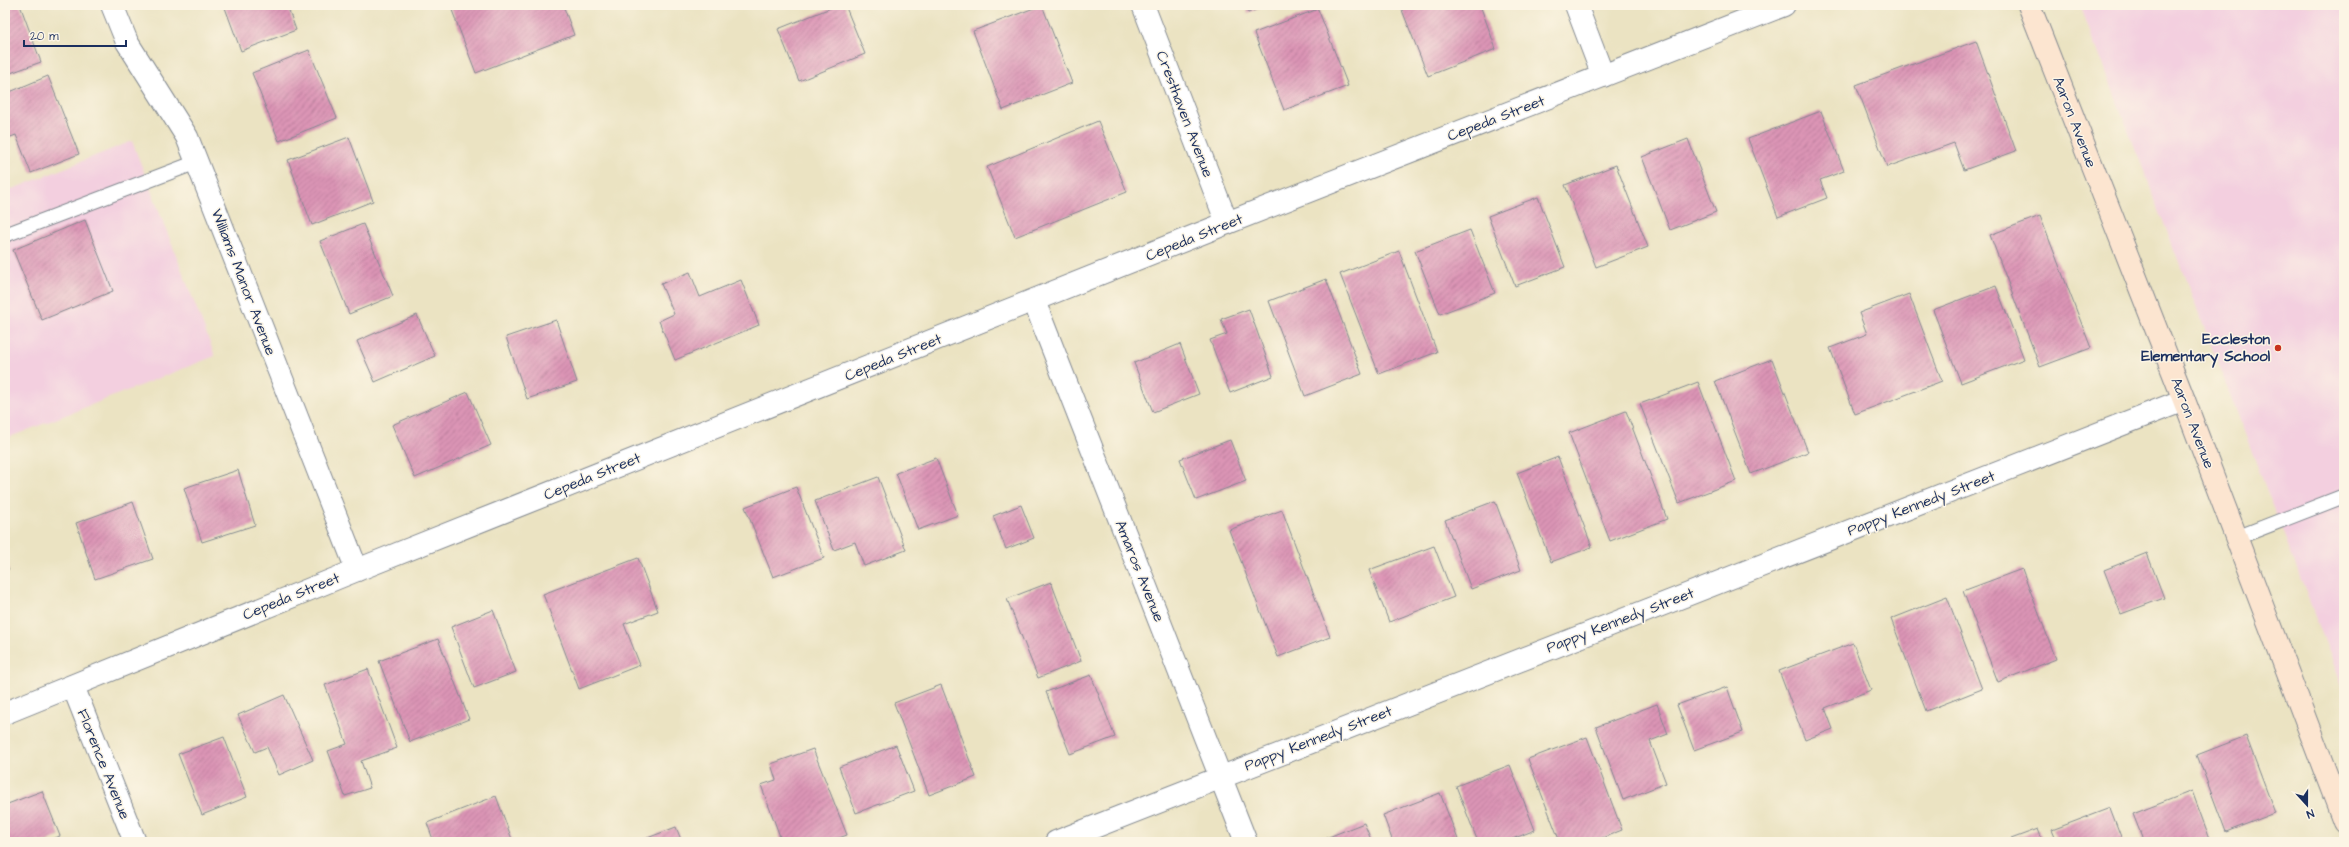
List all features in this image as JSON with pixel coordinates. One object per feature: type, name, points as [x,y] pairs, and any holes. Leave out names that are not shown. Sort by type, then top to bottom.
[{"type":"street","name":"Williams Manor Avenue","points":[[112,5],[127,42],[187,137],[356,570]]},
{"type":"street","name":"Cresthaven Avenue","points":[[1143,5],[1228,223]]},
{"type":"street","points":[[1576,5],[1603,76]]},
{"type":"street","name":"Cepeda Street","points":[[5,713],[356,570],[1228,223],[1784,5]]},
{"type":"street","name":"Aaron Avenue","points":[[2029,5],[2184,400],[2344,821]]},
{"type":"street","name":"Amaros Avenue","points":[[1034,301],[1246,842]]},
{"type":"street","name":"Pappy Kennedy Street","points":[[1056,842],[1221,776],[2184,400]]},
{"type":"street","name":"Florence Avenue","points":[[73,686],[135,842]]},
{"type":"lane","points":[[5,235],[197,162]]},
{"type":"lane","points":[[2236,538],[2344,496]]},
{"type":"shaded area","name":"Eccleston Elementary School","points":[[2080,5],[2344,5],[2344,691]]},
{"type":"shaded area","points":[[132,141],[215,356],[5,439],[5,192]]},
{"type":"building","points":[[5,5],[20,5],[41,62],[5,75]]},
{"type":"building","points":[[224,5],[287,5],[296,30],[241,51]]},
{"type":"building","points":[[450,5],[504,5],[506,8],[514,5],[563,5],[574,35],[476,73]]},
{"type":"building","points":[[838,5],[845,5],[865,54],[799,81],[778,29]]},
{"type":"building","points":[[1042,5],[1072,83],[1003,110],[973,31]]},
{"type":"building","points":[[1245,5],[1267,5],[1248,13]]},
{"type":"building","points":[[1400,5],[1480,5],[1496,49],[1428,76]]},
{"type":"building","points":[[1318,9],[1348,86],[1284,110],[1254,33]]},
{"type":"building","points":[[1976,41],[2016,151],[1964,170],[1954,143],[1887,167],[1856,85]]},
{"type":"building","points":[[309,50],[337,118],[279,141],[252,73]]},
{"type":"building","points":[[48,76],[79,154],[31,173],[16,135],[5,139],[5,94]]},
{"type":"building","points":[[1821,111],[1844,171],[1820,180],[1827,198],[1778,217],[1748,139]]},
{"type":"building","points":[[1098,121],[1127,192],[1015,237],[987,167]]},
{"type":"building","points":[[349,137],[373,201],[312,225],[288,160]]},
{"type":"building","points":[[1688,139],[1716,212],[1670,230],[1642,157]]},
{"type":"building","points":[[1616,165],[1648,247],[1596,267],[1565,185]]},
{"type":"building","points":[[1538,197],[1565,267],[1515,286],[1488,216]]},
{"type":"building","points":[[2040,216],[2091,348],[2040,367],[1990,235]]},
{"type":"building","points":[[85,220],[113,291],[42,320],[13,250]]},
{"type":"building","points":[[363,224],[393,296],[349,314],[320,241]]},
{"type":"building","points":[[1470,230],[1495,293],[1440,314],[1415,251]]},
{"type":"building","points":[[1399,251],[1437,352],[1379,374],[1340,274]]},
{"type":"building","points":[[690,272],[700,297],[741,280],[759,325],[675,360],[659,321],[674,314],[661,284]]},
{"type":"building","points":[[1326,279],[1362,374],[1305,396],[1269,301]]},
{"type":"building","points":[[1996,286],[2024,359],[1961,383],[1933,310]]},
{"type":"building","points":[[1909,294],[1942,381],[1855,414],[1830,348],[1867,334],[1859,313]]},
{"type":"building","points":[[1249,309],[1273,376],[1230,393],[1210,340],[1227,334],[1221,319]]},
{"type":"building","points":[[417,315],[435,356],[375,382],[357,341]]},
{"type":"building","points":[[556,320],[577,382],[527,399],[506,337]]},
{"type":"building","points":[[1180,344],[1199,394],[1153,412],[1134,363]]},
{"type":"building","points":[[1772,359],[1808,452],[1751,474],[1715,381]]},
{"type":"building","points":[[1698,382],[1736,481],[1679,503],[1640,404]]},
{"type":"building","points":[[468,392],[491,445],[415,478],[392,425]]},
{"type":"building","points":[[1626,411],[1667,519],[1610,541],[1569,433]]},
{"type":"building","points":[[1230,440],[1246,481],[1196,500],[1180,459]]},
{"type":"building","points":[[1558,457],[1592,547],[1551,562],[1517,473]]},
{"type":"building","points":[[936,458],[958,515],[918,530],[896,473]]},
{"type":"building","points":[[238,470],[255,525],[202,542],[184,488]]},
{"type":"building","points":[[878,477],[906,550],[864,566],[855,542],[834,550],[815,501]]},
{"type":"building","points":[[796,487],[824,558],[773,577],[745,507]]},
{"type":"building","points":[[1495,501],[1521,570],[1471,589],[1445,520]]},
{"type":"building","points":[[133,502],[153,559],[95,579],[76,523]]},
{"type":"building","points":[[1021,505],[1034,538],[1006,549],[993,516]]},
{"type":"building","points":[[1282,510],[1330,637],[1278,657],[1229,530]]},
{"type":"building","points":[[1434,546],[1454,597],[1389,622],[1369,570]]},
{"type":"building","points":[[2147,553],[2164,598],[2121,614],[2104,570]]},
{"type":"building","points":[[638,558],[658,611],[624,624],[640,665],[579,689],[543,594]]},
{"type":"building","points":[[5,564],[9,569],[5,572]]},
{"type":"building","points":[[2022,569],[2056,659],[1998,682],[1963,591]]},
{"type":"building","points":[[1051,582],[1081,661],[1038,678],[1007,599]]},
{"type":"building","points":[[1947,597],[1982,689],[1926,711],[1891,619]]},
{"type":"building","points":[[493,610],[516,672],[474,688],[451,627]]},
{"type":"building","points":[[438,639],[469,719],[410,742],[379,661]]},
{"type":"building","points":[[1853,643],[1871,690],[1825,708],[1833,729],[1805,740],[1779,671]]},
{"type":"building","points":[[368,669],[397,748],[361,761],[370,788],[345,796],[328,751],[347,744],[325,685]]},
{"type":"building","points":[[1091,675],[1115,737],[1070,754],[1046,692]]},
{"type":"building","points":[[941,685],[976,777],[929,795],[894,703]]},
{"type":"building","points":[[1727,687],[1743,732],[1694,750],[1677,705]]},
{"type":"building","points":[[284,695],[313,760],[279,775],[267,747],[255,752],[238,715]]},
{"type":"building","points":[[1657,704],[1668,734],[1650,741],[1666,783],[1623,800],[1596,727]]},
{"type":"building","points":[[2246,736],[2275,813],[2226,832],[2197,755]]},
{"type":"building","points":[[224,737],[247,797],[202,815],[178,754]]},
{"type":"building","points":[[1587,737],[1622,830],[1592,842],[1560,842],[1528,759]]},
{"type":"building","points":[[896,745],[914,791],[856,813],[839,767]]},
{"type":"building","points":[[813,749],[847,835],[828,842],[782,842],[761,785],[776,780],[771,764]]},
{"type":"building","points":[[1510,765],[1535,830],[1505,842],[1478,842],[1456,786]]},
{"type":"building","points":[[42,791],[60,836],[46,842],[5,842],[5,805]]},
{"type":"building","points":[[2192,791],[2211,842],[2144,842],[2133,814]]},
{"type":"building","points":[[1440,793],[1459,842],[1393,842],[1383,815]]},
{"type":"building","points":[[496,796],[513,842],[434,842],[427,823]]},
{"type":"building","points":[[2110,808],[2123,842],[2057,842],[2052,830]]},
{"type":"building","points":[[1364,823],[1372,842],[1321,842],[1321,840]]},
{"type":"building","points":[[676,827],[682,842],[637,842]]},
{"type":"building","points":[[2038,829],[2043,842],[2003,842]]},
{"type":"place","name":"Eccleston Elementary School","points":[[2278,348]]}]
